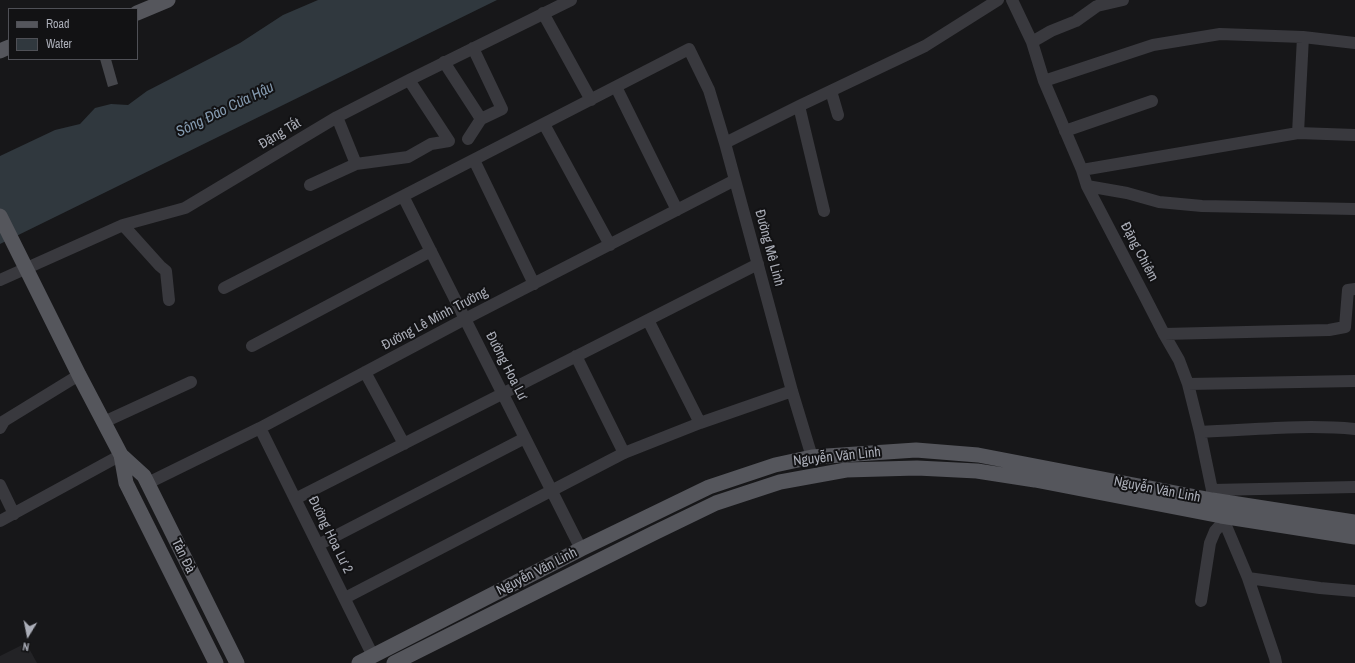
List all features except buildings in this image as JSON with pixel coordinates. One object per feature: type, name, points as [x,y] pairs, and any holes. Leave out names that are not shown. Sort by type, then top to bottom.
[{"type":"main road","points":[[138,12],[168,0]]},
{"type":"main road","name":"Tản Đà","points":[[0,216],[79,375],[121,455],[126,483],[216,663]]},
{"type":"main road","points":[[916,450],[917,468]]},
{"type":"main road","name":"Nguyễn Văn Linh","points":[[358,663],[618,530],[709,487],[775,465],[812,457],[916,450],[978,455],[1212,495],[1355,522]]},
{"type":"main road","name":"Tản Đà","points":[[121,455],[144,476],[148,483],[236,663]]},
{"type":"main road","name":"Nguyễn Văn Linh","points":[[394,663],[626,546],[716,503],[780,482],[846,470],[917,468],[977,471],[1035,480],[1222,519],[1355,537]]},
{"type":"main road","points":[[618,530],[626,546]]},
{"type":"street","name":"Đặng Tất","points":[[0,280],[123,224],[185,208],[337,117],[444,62],[571,0]]},
{"type":"street","points":[[726,143],[799,106],[925,46],[998,0]]},
{"type":"street","name":"Đặng Chiêm","points":[[1012,0],[1032,42],[1044,82],[1082,170],[1087,186],[1179,360],[1188,384],[1200,432],[1212,495],[1248,578],[1276,663]]},
{"type":"street","points":[[1032,42],[1051,31],[1076,21],[1097,6],[1123,0]]},
{"type":"street","points":[[543,14],[591,100]]},
{"type":"street","points":[[1044,82],[1153,45],[1220,34],[1303,37],[1355,43]]},
{"type":"street","points":[[1298,133],[1303,37]]},
{"type":"street","points":[[468,139],[481,119],[502,109],[473,48]]},
{"type":"street","name":"Đường Mê Linh","points":[[616,87],[689,49],[709,90],[726,143],[792,391],[812,457]]},
{"type":"street","points":[[444,62],[481,119]]},
{"type":"street","points":[[310,185],[356,164],[408,158],[430,144],[449,141],[409,80]]},
{"type":"street","points":[[224,288],[616,87],[677,210]]},
{"type":"street","points":[[831,91],[838,115]]},
{"type":"street","points":[[1065,131],[1152,101]]},
{"type":"street","points":[[799,106],[824,211]]},
{"type":"street","points":[[337,117],[356,164]]},
{"type":"street","points":[[544,124],[610,245]]},
{"type":"street","points":[[1082,170],[1298,133],[1355,135]]},
{"type":"street","points":[[474,160],[534,284]]},
{"type":"street","name":"Đường Lê Minh Trường","points":[[148,483],[260,428],[465,319],[735,180]]},
{"type":"street","points":[[1087,186],[1127,193],[1159,202],[1209,206],[1355,209]]},
{"type":"street","name":"Đường Hoa Lư","points":[[403,196],[581,549]]},
{"type":"street","points":[[123,224],[166,271],[169,300]]},
{"type":"street","points":[[252,346],[431,251]]},
{"type":"street","points":[[295,498],[758,264]]},
{"type":"street","points":[[1164,334],[1329,330],[1345,327],[1348,290],[1355,289]]},
{"type":"street","points":[[648,320],[700,423]]},
{"type":"street","points":[[576,356],[624,453]]},
{"type":"street","points":[[365,372],[404,444]]},
{"type":"street","points":[[0,428],[4,421],[79,375]]},
{"type":"street","points":[[1188,384],[1355,381]]},
{"type":"street","points":[[104,422],[191,382]]},
{"type":"street","points":[[344,598],[624,453],[700,423],[792,391]]},
{"type":"street","name":"Đường Hoa Lư 2","points":[[260,428],[373,656]]},
{"type":"street","points":[[1200,432],[1293,428],[1355,429]]},
{"type":"street","points":[[318,545],[525,438]]},
{"type":"street","points":[[0,521],[121,455]]},
{"type":"street","points":[[0,484],[14,514]]},
{"type":"street","points":[[1212,495],[1355,487]]},
{"type":"street","points":[[1201,601],[1212,537],[1222,519]]},
{"type":"street","points":[[1248,578],[1320,588],[1355,591]]},
{"type":"shaded area","points":[[26,643],[37,663],[0,663],[0,656]]},
{"type":"water","name":"Sông Đào Cửa Hậu","points":[[318,0],[497,0],[0,244],[0,156],[55,130],[80,124],[95,108],[111,104],[128,105],[147,91],[240,43],[283,15]]}]
